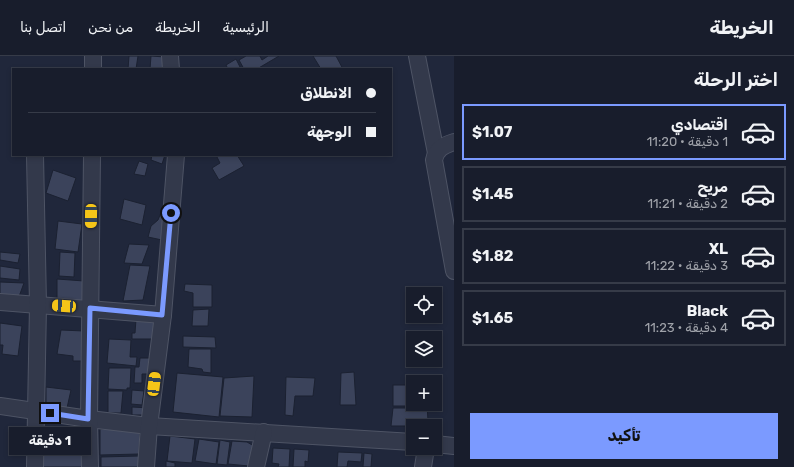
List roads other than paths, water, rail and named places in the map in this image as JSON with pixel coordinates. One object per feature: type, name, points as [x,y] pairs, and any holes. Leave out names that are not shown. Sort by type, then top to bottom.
[{"type":"street","points":[[93,56],[93,68]]},
{"type":"street","points":[[170,56],[171,68]]},
{"type":"street","points":[[417,56],[436,153],[435,165],[454,271]]},
{"type":"street","points":[[436,153],[441,147],[454,142]]},
{"type":"street","points":[[35,156],[38,305],[35,467]]},
{"type":"street","points":[[90,467],[88,419],[92,156]]},
{"type":"street","points":[[146,467],[149,426],[162,315],[176,156]]},
{"type":"street","points":[[0,302],[90,308],[162,315]]},
{"type":"street","points":[[0,406],[149,426],[406,442]]},
{"type":"street","points":[[256,467],[264,432]]},
{"type":"street","points":[[442,445],[454,446]]},
{"type":"street","points":[[423,467],[425,455]]}]
